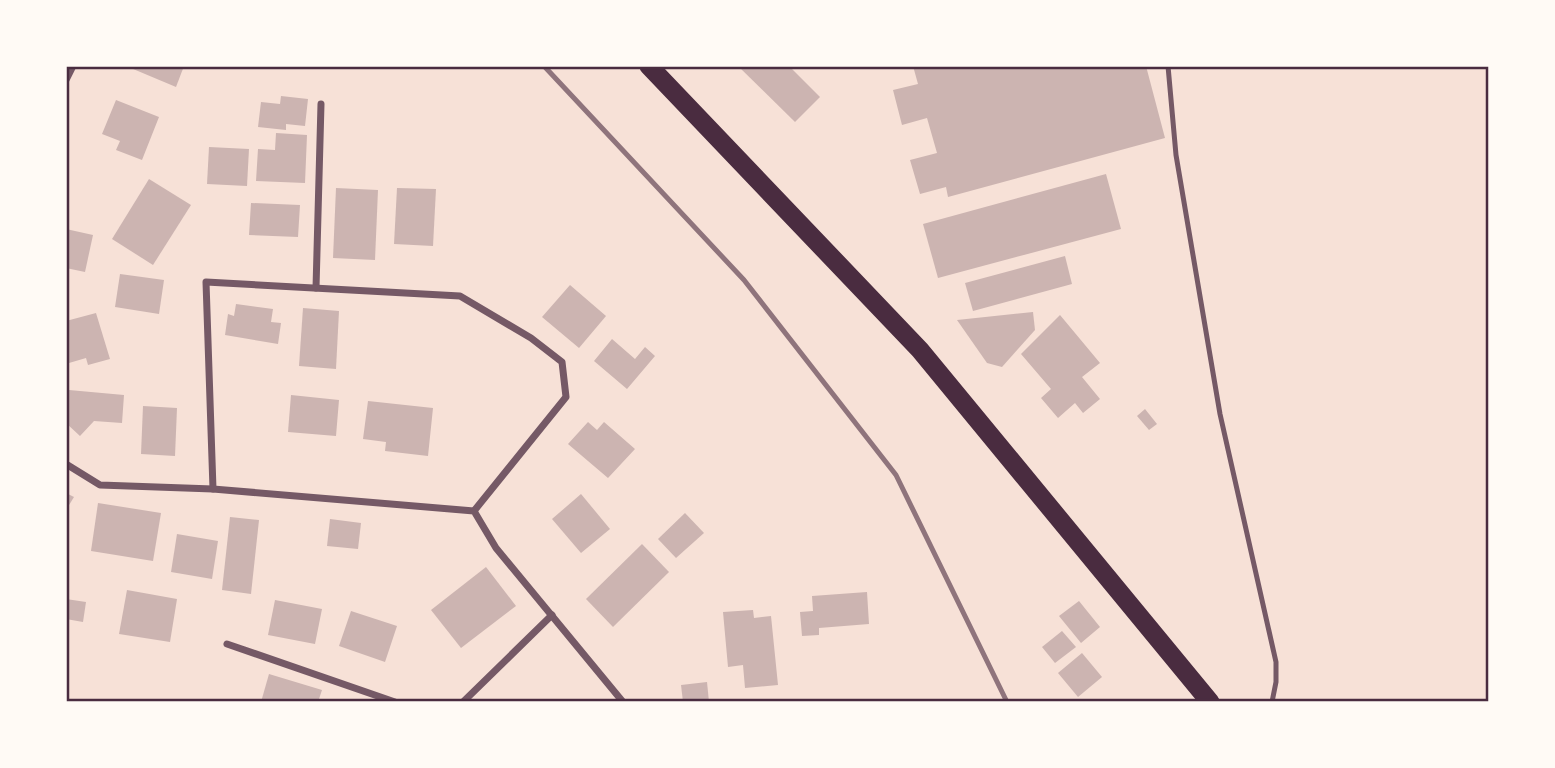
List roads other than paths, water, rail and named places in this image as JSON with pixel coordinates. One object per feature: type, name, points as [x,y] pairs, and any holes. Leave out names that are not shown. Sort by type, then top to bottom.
[{"type":"highway","points":[[649,66],[920,350],[1210,702]]},
{"type":"street","points":[[66,80],[73,66]]},
{"type":"street","points":[[316,288],[321,104]]},
{"type":"street","points":[[213,489],[205,282],[460,296],[531,338],[562,362],[566,397],[474,511]]},
{"type":"street","points":[[66,464],[100,485],[213,489],[474,511]]},
{"type":"street","points":[[474,511],[496,548],[623,702]]},
{"type":"street","points":[[463,702],[552,615]]},
{"type":"street","points":[[227,644],[395,702]]},
{"type":"lane","points":[[1168,66],[1176,155],[1220,414],[1276,662],[1272,702]]},
{"type":"railway","points":[[544,66],[744,280],[896,475],[1007,702]]}]
